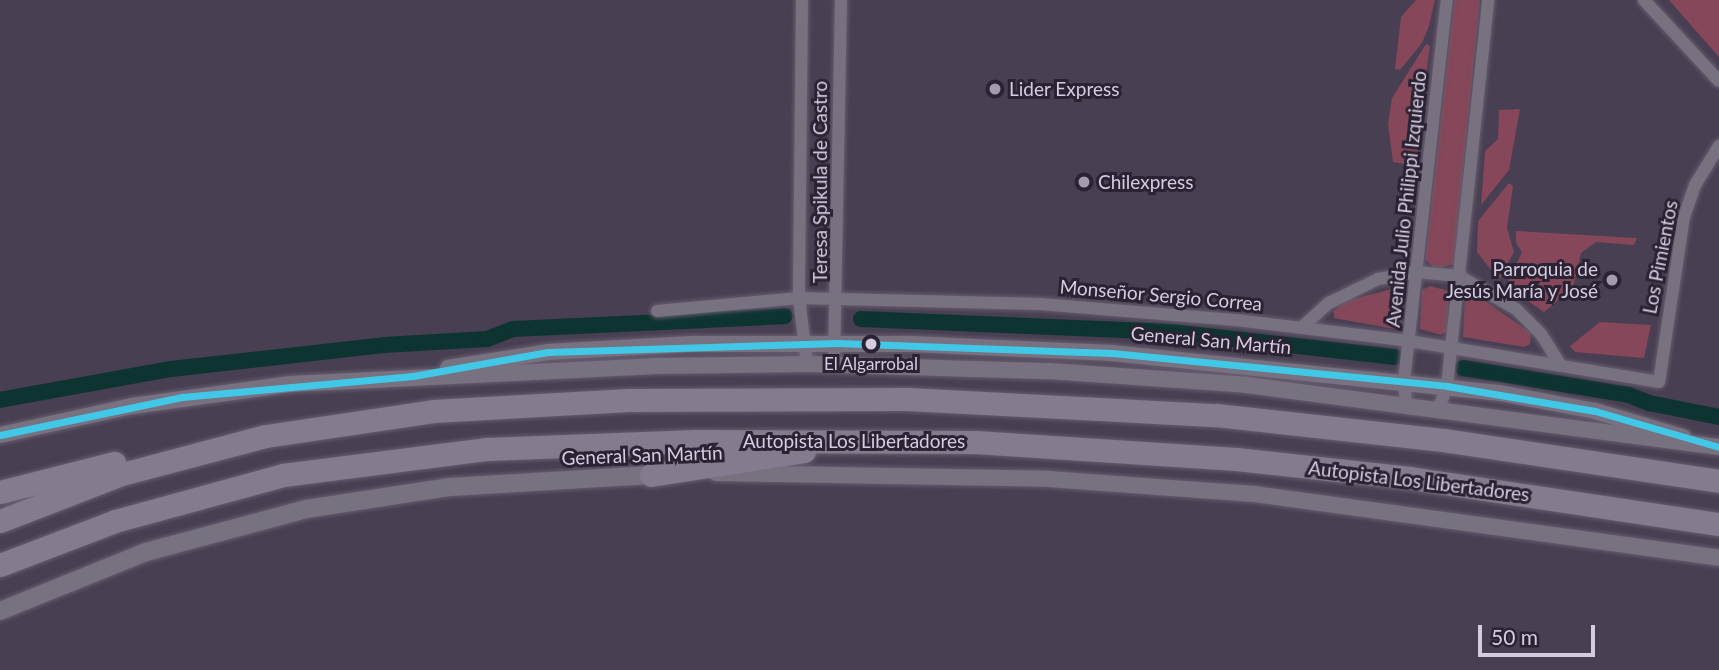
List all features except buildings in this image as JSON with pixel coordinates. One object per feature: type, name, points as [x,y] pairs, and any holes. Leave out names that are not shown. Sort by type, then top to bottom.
[{"type":"highway","points":[[0,492],[126,461],[343,423],[489,406],[712,398],[907,399],[1117,407],[1292,422],[1719,481]]},
{"type":"highway","points":[[651,475],[876,440]]},
{"type":"highway","name":"Autopista Los Libertadores","points":[[0,565],[170,503],[283,475],[371,460],[606,443],[876,440],[1056,446],[1236,459],[1409,478],[1719,524]]},
{"type":"highway","points":[[0,521],[122,474],[211,448]]},
{"type":"main road","name":"General San Martín","points":[[0,611],[146,552],[306,509],[450,487],[651,475]]},
{"type":"street","name":"Teresa Spikula de Castro","points":[[802,0],[799,298],[807,364]]},
{"type":"street","name":"Teresa Spikula de Castro","points":[[834,364],[838,300],[841,0]]},
{"type":"street","name":"Avenida Julio Philippi Izquierdo","points":[[1406,403],[1404,380],[1447,0]]},
{"type":"street","points":[[1439,408],[1447,386],[1488,0]]},
{"type":"street","points":[[1644,0],[1719,81]]},
{"type":"street","name":"Los Pimientos","points":[[1659,382],[1684,218],[1702,170],[1719,146]]},
{"type":"street","points":[[1301,328],[1329,303],[1360,285],[1417,272],[1459,276],[1516,309],[1560,364]]},
{"type":"street","name":"Monseñor Sergio Correa","points":[[657,311],[799,298],[1041,304],[1301,328],[1409,341],[1659,382]]},
{"type":"street","name":"General San Martín","points":[[413,376],[464,364],[570,350],[837,344],[1112,353],[1447,386],[1586,409],[1712,446]]},
{"type":"street","name":"General San Martín","points":[[0,435],[235,390],[413,376],[834,364],[1148,377],[1406,403],[1712,446]]},
{"type":"street","name":"General San Martín","points":[[651,475],[870,474],[1152,485],[1392,509],[1719,558]]},
{"type":"shaded area","points":[[1416,0],[1435,0],[1429,26],[1422,43],[1400,70],[1395,69],[1401,17]]},
{"type":"shaded area","points":[[1454,0],[1480,0],[1454,264],[1435,269],[1425,259]]},
{"type":"shaded area","points":[[1669,0],[1719,0],[1719,57]]},
{"type":"shaded area","points":[[1426,44],[1430,46],[1423,99],[1411,111],[1408,124],[1418,146],[1415,166],[1393,162],[1388,124],[1392,98]]},
{"type":"shaded area","points":[[1520,109],[1509,170],[1481,205],[1485,151],[1498,139],[1499,110]]},
{"type":"shaded area","points":[[1509,183],[1513,186],[1507,228],[1514,252],[1499,280],[1477,252],[1478,221]]},
{"type":"shaded area","points":[[1516,231],[1637,238],[1634,245],[1596,242],[1581,253],[1573,288],[1544,312],[1506,286],[1522,252],[1516,243]]},
{"type":"shaded area","points":[[1404,286],[1400,330],[1334,318],[1334,311],[1345,301]]},
{"type":"shaded area","points":[[1430,286],[1449,291],[1447,331],[1441,335],[1420,329],[1422,290]]},
{"type":"shaded area","points":[[1475,294],[1531,333],[1530,344],[1524,347],[1463,337],[1465,296]]},
{"type":"shaded area","points":[[1600,322],[1651,325],[1644,358],[1575,352],[1570,346]]},
{"type":"waterway","points":[[0,400],[171,369],[384,345],[487,339],[513,329],[785,316]]},
{"type":"waterway","points":[[861,319],[1172,332],[1395,357]]},
{"type":"waterway","points":[[1463,368],[1629,395],[1649,403],[1719,417]]},
{"type":"transit line","points":[[0,435],[182,397],[413,376],[548,352],[837,343],[1112,353],[1447,386],[1595,411],[1719,447]]},
{"type":"place","name":"Lider Express","points":[[995,89]]},
{"type":"place","name":"Chilexpress","points":[[1084,182]]},
{"type":"place","name":"Parroquia de Jesús María y José","points":[[1612,280]]},
{"type":"place","name":"El Algarrobal","points":[[871,344]]}]
